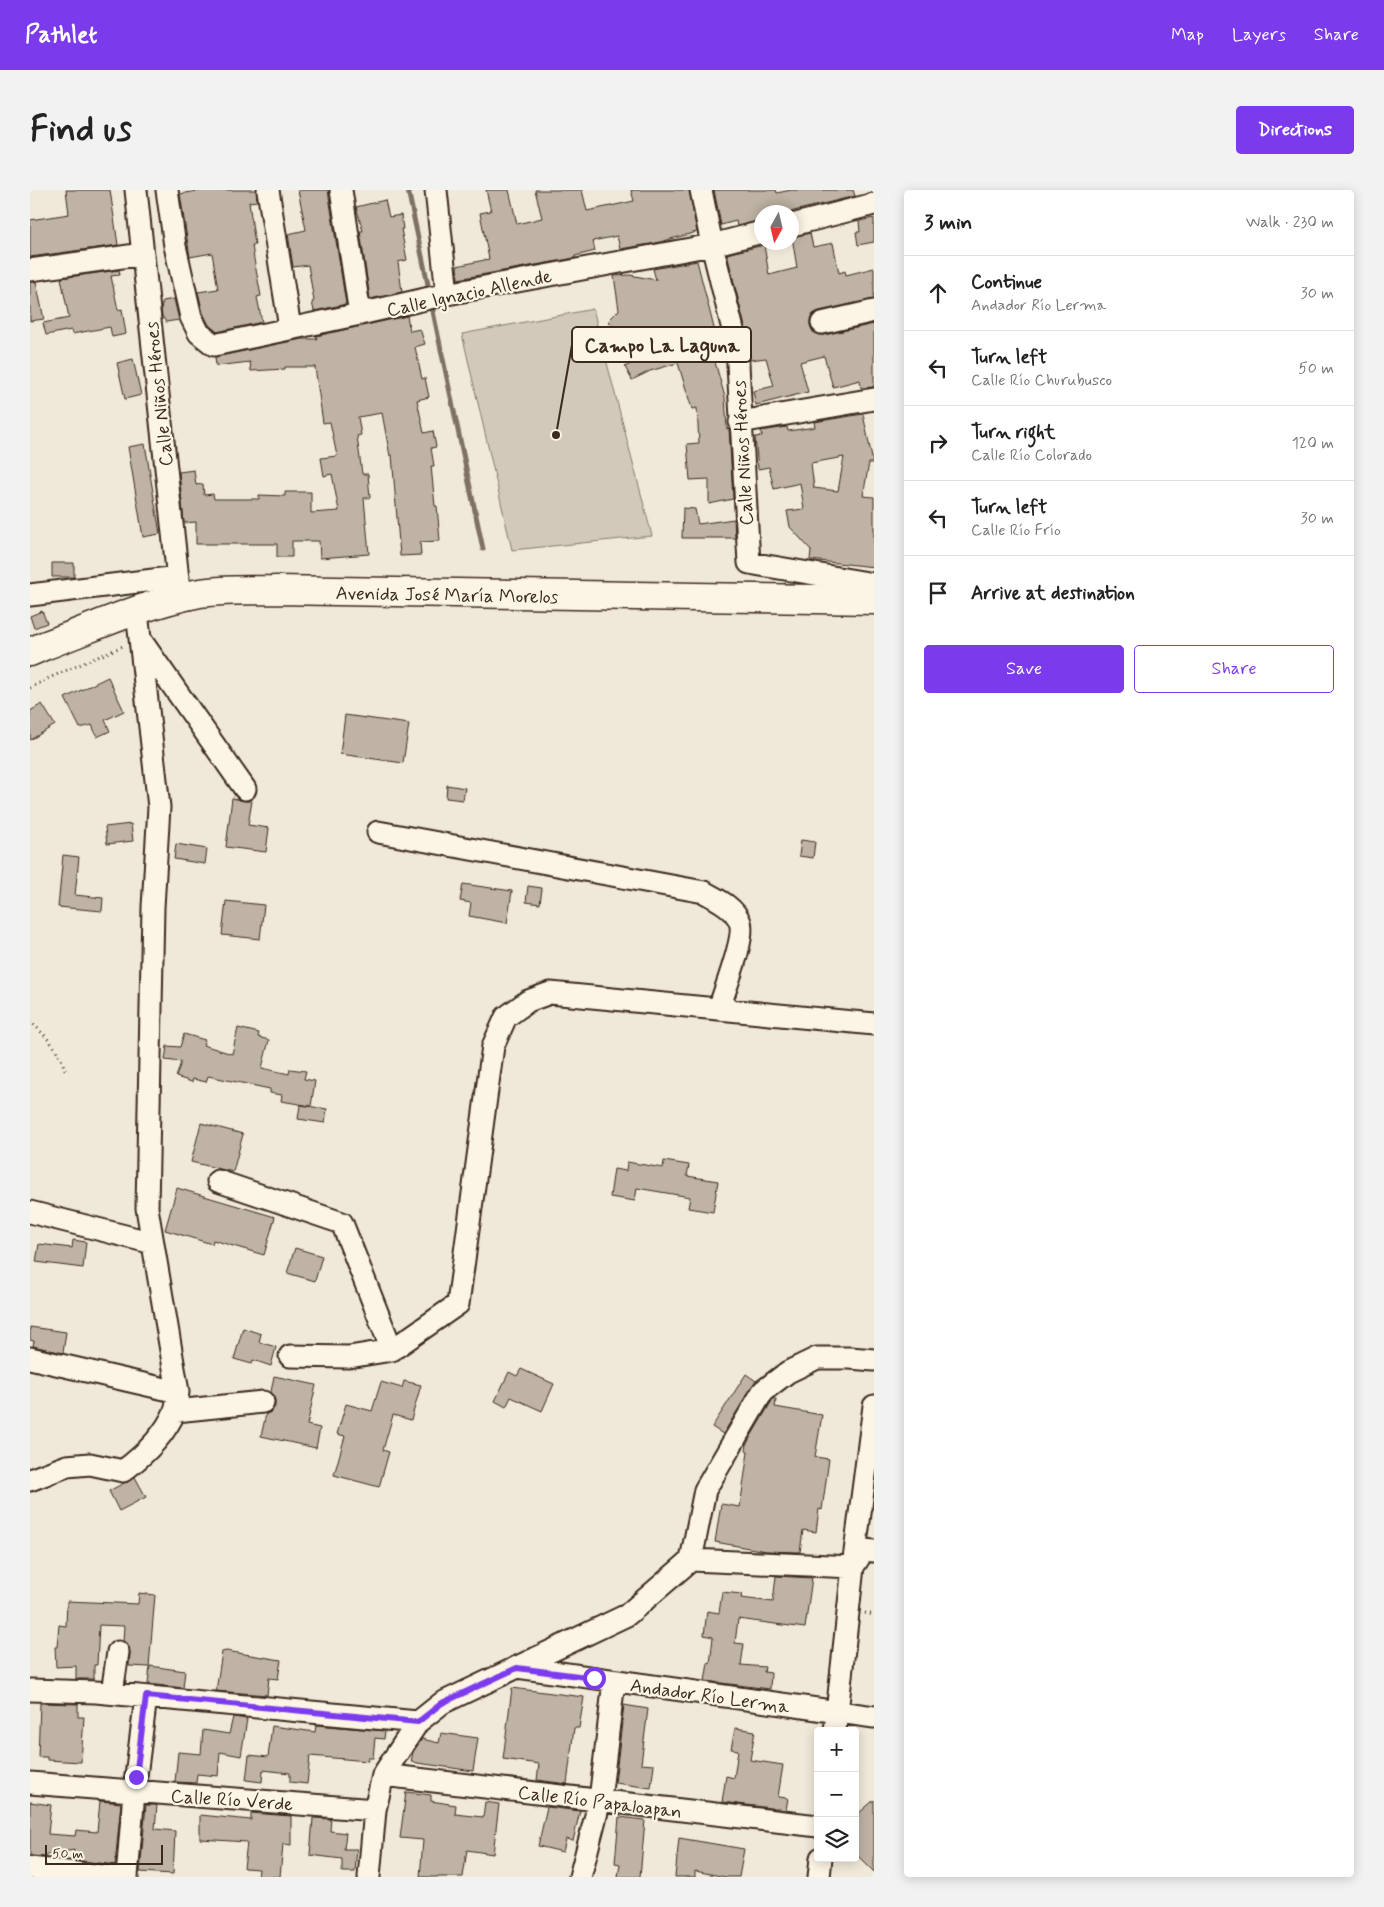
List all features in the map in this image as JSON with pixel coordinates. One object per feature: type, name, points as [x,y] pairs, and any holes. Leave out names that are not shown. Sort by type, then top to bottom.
[{"type":"main road","name":"Avenida José María Morelos","points":[[30,652],[136,612],[179,588],[196,594],[276,590],[874,600]]},
{"type":"street","name":"Calle Niños Héroes","points":[[136,190],[179,588]]},
{"type":"street","name":"Calle Ignacio Allende","points":[[167,190],[175,246],[191,317],[199,334],[214,345],[442,295],[712,245],[754,234]]},
{"type":"street","points":[[268,190],[290,328]]},
{"type":"street","points":[[341,190],[360,314]]},
{"type":"street","points":[[436,190],[442,295]]},
{"type":"street","name":"Calle Niños Héroes","points":[[701,190],[712,245],[737,346],[749,563],[874,584]]},
{"type":"street","points":[[799,223],[874,204]]},
{"type":"street","points":[[30,270],[143,254]]},
{"type":"street","points":[[822,324],[874,311]]},
{"type":"street","points":[[740,422],[874,399]]},
{"type":"street","points":[[30,595],[179,588]]},
{"type":"street","points":[[30,1480],[67,1466],[90,1464],[123,1471],[136,1462],[158,1438],[177,1401],[147,1208],[153,907],[159,807],[136,612]]},
{"type":"street","points":[[140,639],[245,789]]},
{"type":"street","points":[[378,832],[704,892],[728,906],[740,922],[740,941],[719,1009]]},
{"type":"street","points":[[290,1356],[349,1357],[392,1350],[458,1304],[494,1046],[506,1017],[528,1001],[550,993],[874,1024]]},
{"type":"street","points":[[218,1181],[342,1223],[392,1350]]},
{"type":"street","points":[[30,1212],[153,1243]]},
{"type":"street","points":[[30,1358],[177,1401],[263,1402]]},
{"type":"street","points":[[370,1877],[375,1810],[383,1775],[418,1722],[442,1703],[627,1615],[691,1560],[705,1490],[763,1390],[788,1372],[817,1358],[874,1360]]},
{"type":"street","points":[[836,1721],[853,1567],[874,1406]]},
{"type":"street","points":[[853,1567],[864,1550],[874,1551]]},
{"type":"street","points":[[691,1560],[853,1567]]},
{"type":"street","points":[[112,1693],[118,1652]]},
{"type":"street","name":"Andador Río Lerma","points":[[517,1668],[614,1681],[836,1721],[874,1717]]},
{"type":"street","points":[[580,1877],[600,1800],[614,1681]]},
{"type":"street","points":[[30,1690],[112,1693],[418,1722]]},
{"type":"street","points":[[127,1877],[134,1792],[146,1696]]},
{"type":"street","name":"Calle Río Papaloapan","points":[[383,1775],[814,1826]]},
{"type":"street","name":"Calle Río Verde","points":[[30,1783],[375,1810]]},
{"type":"street","points":[[819,1877],[821,1862]]},
{"type":"street","points":[[30,1868],[113,1877]]},
{"type":"path","points":[[30,688],[140,639]]},
{"type":"path","points":[[30,1020],[52,1042],[64,1063],[66,1073]]},
{"type":"shaded area","points":[[593,309],[652,536],[512,550],[462,334]]},
{"type":"building","points":[[66,190],[110,190],[118,245],[30,257],[30,220],[69,214]]},
{"type":"building","points":[[203,190],[256,190],[257,201],[249,202],[255,245],[252,245],[261,296],[257,297],[262,322],[217,332],[209,325],[203,313],[198,292],[218,289],[212,253],[190,257],[180,194]]},
{"type":"building","points":[[298,190],[328,190],[346,304],[314,311],[308,265],[293,267],[288,234],[306,230]]},
{"type":"building","points":[[486,190],[509,190],[517,224],[542,218],[535,190],[582,190],[587,211],[634,201],[631,190],[689,190],[697,232],[656,243],[620,249],[617,236],[593,241],[595,251],[575,256],[575,258],[458,279],[457,266],[489,259],[480,213],[491,211]]},
{"type":"building","points":[[714,190],[776,190],[777,193],[791,190],[853,190],[855,196],[799,210],[799,205],[754,205],[754,222],[737,226],[736,221],[721,225]]},
{"type":"building","points":[[385,200],[389,217],[401,215],[403,229],[401,229],[407,260],[398,262],[402,292],[370,299],[360,231],[363,231],[356,207]]},
{"type":"building","points":[[874,218],[874,242],[858,245],[856,232],[860,232],[859,221]]},
{"type":"building","points":[[810,233],[813,247],[833,243],[839,273],[845,271],[846,275],[874,268],[874,299],[819,311],[813,314],[810,319],[810,325],[813,332],[824,335],[874,324],[874,387],[861,388],[860,380],[833,387],[824,356],[800,362],[808,392],[756,405],[753,391],[774,386],[766,358],[750,360],[749,343],[727,254],[754,247],[754,250],[765,250],[769,275],[797,268],[794,250],[799,250],[799,235]]},
{"type":"building","points":[[697,261],[716,336],[713,337],[717,354],[713,355],[725,397],[727,429],[729,428],[733,499],[709,504],[709,479],[690,480],[687,444],[699,443],[697,408],[692,409],[678,363],[650,371],[632,380],[625,367],[649,354],[637,329],[625,336],[608,321],[619,310],[614,276],[630,275],[656,280],[653,269]]},
{"type":"building","points":[[119,270],[120,275],[111,276],[118,310],[122,309],[126,334],[112,337],[110,327],[72,334],[71,330],[46,335],[43,323],[69,318],[61,278]]},
{"type":"building","points":[[30,282],[36,282],[44,319],[30,321]]},
{"type":"building","points":[[174,299],[179,320],[166,322],[162,316],[161,308],[163,301]]},
{"type":"building","points":[[407,316],[410,331],[420,329],[425,344],[415,347],[422,379],[425,378],[429,397],[417,400],[424,433],[433,431],[436,447],[431,448],[434,466],[431,466],[440,541],[420,542],[421,555],[400,556],[392,455],[390,456],[382,413],[358,417],[361,435],[357,436],[362,474],[368,474],[370,498],[364,498],[369,554],[320,558],[319,541],[292,541],[292,557],[277,557],[277,544],[196,544],[196,522],[184,523],[179,472],[194,470],[196,485],[203,484],[204,495],[213,494],[214,499],[259,499],[259,495],[285,496],[285,492],[311,492],[311,513],[339,511],[332,474],[324,476],[321,458],[337,456],[330,422],[323,423],[315,367],[285,367],[285,369],[251,371],[250,362],[216,366],[215,357],[302,339],[317,339],[316,336]]},
{"type":"building","points":[[133,359],[141,395],[125,399],[117,363]]},
{"type":"building","points":[[863,414],[873,463],[869,463],[863,496],[874,497],[874,567],[810,560],[811,550],[790,527],[787,511],[804,509],[800,483],[774,489],[769,467],[758,469],[755,437],[762,436],[761,431],[787,427],[788,431],[815,427],[814,422]],"holes":[[[844,457],[838,491],[814,488],[811,463]]]},
{"type":"building","points":[[145,444],[160,534],[143,537],[128,447]]},
{"type":"building","points":[[683,508],[695,509],[698,524],[734,519],[735,538],[682,538]]},
{"type":"building","points":[[52,563],[74,563],[74,577],[52,577]]},
{"type":"building","points":[[42,611],[47,623],[34,628],[30,616]]},
{"type":"building","points":[[108,677],[124,711],[105,720],[110,731],[97,737],[92,725],[80,728],[65,698]]},
{"type":"building","points":[[42,704],[55,725],[30,740],[30,711]]},
{"type":"building","points":[[345,715],[409,724],[403,763],[340,754]]},
{"type":"building","points":[[447,785],[465,788],[463,800],[446,798]]},
{"type":"building","points":[[232,798],[252,801],[248,825],[269,828],[266,852],[226,847]]},
{"type":"building","points":[[131,824],[133,841],[107,844],[105,827]]},
{"type":"building","points":[[801,840],[815,842],[813,858],[799,856]]},
{"type":"building","points":[[176,844],[207,849],[205,864],[174,859]]},
{"type":"building","points":[[63,855],[79,857],[75,895],[103,898],[102,911],[58,907]]},
{"type":"building","points":[[463,884],[512,891],[507,923],[469,916],[471,903],[460,901]]},
{"type":"building","points":[[528,886],[542,888],[540,904],[526,902]]},
{"type":"building","points":[[226,901],[264,905],[260,939],[222,935]]},
{"type":"building","points":[[238,1028],[259,1033],[258,1037],[269,1040],[262,1068],[289,1074],[290,1069],[306,1071],[304,1079],[315,1081],[311,1106],[281,1101],[282,1095],[270,1093],[270,1089],[208,1076],[206,1082],[193,1079],[192,1082],[176,1077],[181,1062],[165,1060],[167,1046],[180,1047],[184,1034],[205,1040],[203,1045],[232,1054]]},
{"type":"building","points":[[300,1105],[327,1109],[325,1123],[298,1119]]},
{"type":"building","points":[[201,1123],[243,1134],[233,1172],[191,1162]]},
{"type":"building","points":[[664,1161],[689,1165],[687,1176],[718,1181],[713,1212],[688,1208],[690,1197],[637,1188],[635,1201],[610,1197],[614,1169],[626,1171],[627,1162],[663,1168]]},
{"type":"building","points":[[177,1188],[275,1217],[264,1255],[213,1240],[212,1244],[165,1230]]},
{"type":"building","points":[[73,1240],[86,1242],[83,1268],[36,1262],[39,1244],[72,1248]]},
{"type":"building","points":[[295,1248],[322,1256],[315,1281],[287,1273]]},
{"type":"building","points":[[30,1327],[66,1332],[63,1353],[33,1346],[34,1341],[30,1340]]},
{"type":"building","points":[[243,1328],[261,1334],[259,1342],[276,1347],[271,1366],[253,1360],[252,1364],[234,1359]]},
{"type":"building","points":[[521,1369],[554,1384],[542,1411],[511,1397],[506,1407],[495,1401],[509,1372],[517,1376]]},
{"type":"building","points":[[746,1374],[756,1381],[723,1434],[712,1427]]},
{"type":"building","points":[[274,1376],[316,1385],[307,1425],[320,1428],[316,1448],[261,1436],[266,1414],[275,1407],[275,1400],[271,1392]]},
{"type":"building","points":[[404,1381],[421,1385],[411,1420],[393,1415],[383,1450],[389,1452],[379,1487],[334,1475],[345,1436],[337,1434],[346,1404],[372,1411],[381,1382],[402,1388]]},
{"type":"building","points":[[773,1399],[776,1399],[775,1407],[822,1415],[815,1457],[829,1459],[822,1510],[819,1509],[816,1532],[803,1530],[800,1552],[766,1551],[715,1542],[721,1504],[740,1507],[748,1452],[746,1451],[747,1443]]},
{"type":"building","points":[[135,1477],[146,1497],[119,1511],[109,1491]]},
{"type":"building","points":[[776,1576],[812,1578],[805,1628],[738,1619],[735,1643],[744,1644],[741,1665],[765,1667],[764,1672],[771,1673],[770,1689],[705,1681],[708,1663],[710,1664],[713,1637],[704,1635],[707,1611],[719,1613],[722,1592],[742,1594],[741,1598],[773,1602]]},
{"type":"building","points":[[139,1593],[155,1595],[149,1667],[129,1666],[129,1647],[123,1641],[124,1626],[99,1625],[97,1665],[94,1665],[94,1679],[76,1679],[76,1666],[56,1667],[55,1647],[57,1647],[59,1625],[66,1626],[67,1601],[138,1604]]},
{"type":"building","points":[[226,1651],[281,1660],[278,1679],[269,1678],[267,1695],[216,1691],[222,1652]]},
{"type":"building","points":[[150,1666],[185,1671],[183,1688],[148,1684]]},
{"type":"building","points":[[512,1688],[584,1697],[579,1728],[574,1728],[567,1784],[537,1780],[539,1764],[503,1759]]},
{"type":"building","points":[[40,1703],[78,1704],[78,1717],[84,1717],[81,1762],[47,1760],[47,1757],[38,1757]]},
{"type":"building","points":[[624,1705],[648,1709],[641,1764],[654,1765],[651,1788],[615,1783]]},
{"type":"building","points":[[233,1717],[247,1719],[241,1756],[220,1752],[218,1776],[197,1774],[196,1783],[175,1782],[178,1752],[201,1754],[203,1730],[229,1734]]},
{"type":"building","points":[[316,1725],[385,1731],[384,1739],[375,1738],[373,1758],[368,1758],[368,1761],[310,1756],[307,1784],[290,1782],[290,1773],[263,1770],[262,1782],[246,1780],[249,1755],[268,1757],[272,1726],[315,1732]]},
{"type":"building","points":[[735,1728],[755,1731],[750,1760],[783,1765],[778,1797],[788,1798],[786,1810],[722,1802],[726,1776],[734,1778],[738,1750],[731,1749]]},
{"type":"building","points":[[441,1733],[478,1738],[473,1771],[411,1762],[413,1752],[422,1739],[439,1743]]},
{"type":"building","points":[[406,1792],[431,1795],[431,1801],[456,1805],[455,1814],[483,1817],[485,1802],[499,1804],[493,1854],[467,1850],[463,1877],[420,1877],[423,1840],[400,1838]]},
{"type":"building","points":[[874,1800],[874,1872],[859,1857],[859,1813]]},
{"type":"building","points":[[100,1801],[121,1803],[115,1865],[73,1860],[74,1850],[46,1855],[46,1857],[30,1856],[30,1802],[51,1805],[48,1834],[75,1836],[76,1830],[97,1832]]},
{"type":"building","points":[[146,1805],[157,1805],[155,1829],[175,1831],[173,1874],[140,1872]]},
{"type":"building","points":[[547,1807],[580,1811],[573,1841],[566,1839],[563,1852],[538,1846]]},
{"type":"building","points":[[251,1813],[291,1816],[291,1845],[283,1844],[280,1877],[258,1877],[259,1869],[244,1868],[247,1842],[200,1839],[200,1815],[251,1820]]},
{"type":"building","points":[[619,1817],[645,1820],[640,1877],[618,1877],[620,1864],[615,1863]]},
{"type":"building","points":[[313,1818],[331,1819],[330,1831],[346,1833],[344,1849],[357,1849],[355,1872],[342,1872],[342,1859],[310,1855]]},
{"type":"building","points":[[679,1838],[744,1849],[739,1877],[726,1877],[695,1871],[695,1877],[675,1877]]},
{"type":"waterway","points":[[408,190],[430,294]]},
{"type":"waterway","points":[[431,302],[483,549]]},
{"type":"place","name":"Campo La Laguna","points":[[556,435]]},
{"type":"route","points":[[136,1777],[146,1696],[418,1722],[442,1703],[517,1668],[594,1678]]}]
